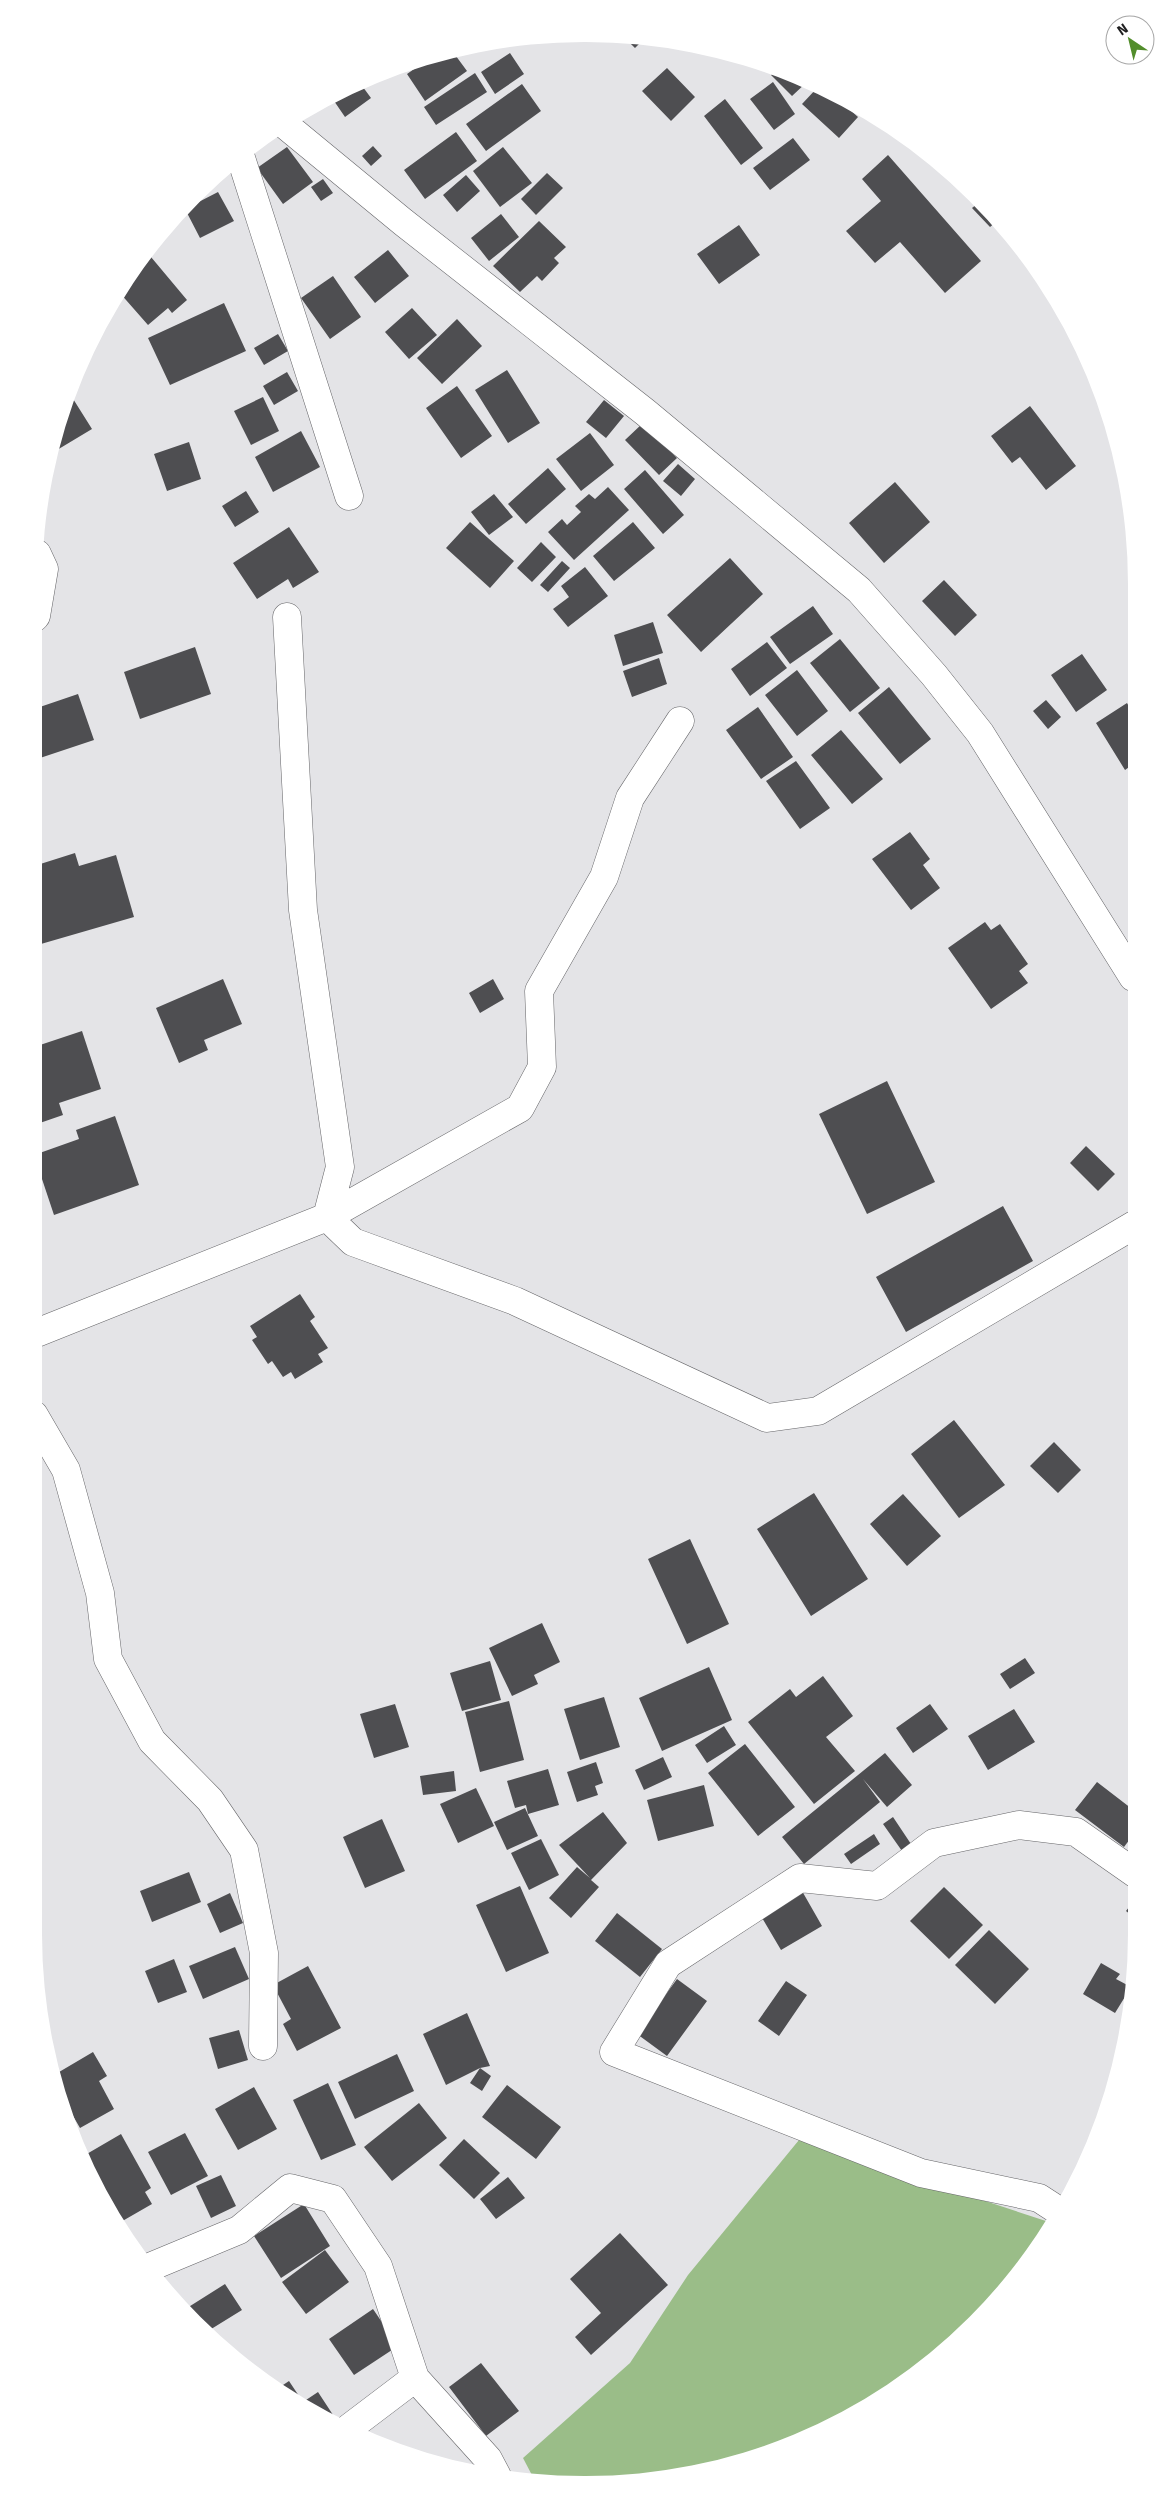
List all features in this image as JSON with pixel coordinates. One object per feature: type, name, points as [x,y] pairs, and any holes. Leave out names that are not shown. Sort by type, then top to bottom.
[{"type":"street","points":[[291,130],[403,222],[646,412],[859,590],[934,675],[980,732],[1128,969]]},
{"type":"street","points":[[243,164],[349,496]]},
{"type":"street","points":[[288,617],[303,910],[340,1167],[327,1217]]},
{"type":"street","points":[[42,1331],[327,1217],[520,1108],[542,1067],[539,991],[604,877],[630,798],[680,721]]},
{"type":"street","points":[[327,1217],[353,1242],[516,1300],[767,1418],[818,1410],[1128,1229]]},
{"type":"street","points":[[42,1429],[66,1470],[100,1593],[108,1659],[152,1741],[210,1800],[244,1850],[264,1953],[263,2046]]},
{"type":"street","points":[[1053,2207],[1039,2198],[921,2173],[614,2052],[668,1964],[800,1878],[877,1886],[934,1843],[1019,1825],[1076,1832],[1128,1868]]},
{"type":"street","points":[[156,2264],[239,2230],[290,2188],[332,2199],[378,2266],[414,2378],[488,2459],[492,2467]]},
{"type":"street","points":[[354,2424],[414,2378]]},
{"type":"green space","points":[[799,2140],[1045,2221],[993,2291],[943,2341],[886,2384],[825,2420],[759,2447],[691,2465],[656,2471],[585,2476],[531,2472],[523,2458],[630,2363],[688,2275]]},
{"type":"building","points":[[510,53],[524,74],[495,94],[481,72]]},
{"type":"building","points":[[457,58],[467,71],[425,101],[407,74],[411,71]]},
{"type":"building","points":[[667,68],[695,97],[671,121],[642,91]]},
{"type":"building","points":[[475,73],[487,92],[436,125],[424,107]]},
{"type":"building","points":[[772,76],[801,88],[792,96]]},
{"type":"building","points":[[773,82],[795,114],[774,130],[750,99]]},
{"type":"building","points":[[522,84],[541,111],[486,151],[466,124]]},
{"type":"building","points":[[365,89],[371,98],[345,117],[336,103]]},
{"type":"building","points":[[813,93],[858,117],[839,138],[802,104]]},
{"type":"building","points":[[725,99],[763,148],[741,165],[704,116]]},
{"type":"building","points":[[456,132],[477,161],[425,199],[404,170]]},
{"type":"building","points":[[793,138],[810,160],[770,190],[753,168]]},
{"type":"building","points":[[373,146],[382,156],[371,166],[362,156]]},
{"type":"building","points":[[287,147],[313,182],[283,204],[257,168]]},
{"type":"building","points":[[503,147],[532,183],[500,207],[473,171]]},
{"type":"building","points":[[888,155],[981,261],[945,293],[900,242],[875,263],[846,231],[881,201],[862,179]]},
{"type":"building","points":[[547,173],[563,188],[536,215],[521,199]]},
{"type":"building","points":[[466,175],[480,191],[457,212],[443,195]]},
{"type":"building","points":[[323,179],[333,193],[321,201],[311,187]]},
{"type":"building","points":[[218,192],[234,221],[200,238],[188,215],[202,200]]},
{"type":"building","points":[[974,206],[992,226],[990,227],[972,208]]},
{"type":"building","points":[[501,214],[519,237],[489,261],[471,238]]},
{"type":"building","points":[[539,221],[566,247],[554,258],[559,263],[542,281],[537,276],[520,292],[493,266]]},
{"type":"building","points":[[739,225],[760,255],[719,284],[697,254]]},
{"type":"building","points":[[388,250],[409,276],[375,303],[354,277]]},
{"type":"building","points":[[152,259],[187,300],[172,313],[168,308],[148,325],[125,299]]},
{"type":"building","points":[[333,276],[361,317],[330,339],[301,298]]},
{"type":"building","points":[[224,303],[246,351],[170,385],[148,338]]},
{"type":"building","points":[[412,308],[437,335],[409,359],[385,332]]},
{"type":"building","points":[[457,319],[482,346],[442,384],[417,358]]},
{"type":"building","points":[[278,334],[288,351],[264,365],[254,348]]},
{"type":"building","points":[[507,370],[540,423],[508,443],[475,390]]},
{"type":"building","points":[[287,372],[298,391],[274,405],[263,386]]},
{"type":"building","points":[[457,386],[492,436],[461,458],[426,408]]},
{"type":"building","points":[[263,397],[279,431],[251,445],[234,411]]},
{"type":"building","points":[[604,400],[624,416],[606,438],[586,422]]},
{"type":"building","points":[[75,401],[92,429],[60,448]]},
{"type":"building","points":[[1030,406],[1076,466],[1046,490],[1020,457],[1012,463],[991,436]]},
{"type":"building","points":[[643,423],[677,458],[659,475],[625,440]]},
{"type":"building","points":[[301,431],[320,467],[273,492],[255,457]]},
{"type":"building","points":[[590,433],[614,465],[581,491],[556,459]]},
{"type":"building","points":[[189,442],[201,479],[167,491],[154,454]]},
{"type":"building","points":[[678,464],[695,479],[681,496],[663,481]]},
{"type":"building","points":[[548,468],[566,489],[526,524],[508,504]]},
{"type":"building","points":[[645,470],[684,515],[663,534],[624,489]]},
{"type":"building","points":[[895,482],[930,522],[884,563],[849,523]]},
{"type":"building","points":[[608,487],[629,510],[574,560],[548,532],[562,519],[567,525],[581,512],[575,506],[589,494],[595,499]]},
{"type":"building","points":[[246,491],[259,512],[235,527],[222,506]]},
{"type":"building","points":[[494,494],[513,517],[489,535],[471,512]]},
{"type":"building","points":[[470,522],[514,561],[490,588],[446,548]]},
{"type":"building","points":[[633,522],[655,548],[614,581],[593,556]]},
{"type":"building","points":[[289,527],[319,572],[293,588],[288,579],[257,599],[233,563]]},
{"type":"building","points":[[541,542],[556,557],[532,582],[517,568]]},
{"type":"building","points":[[730,558],[763,594],[701,652],[667,615]]},
{"type":"building","points":[[562,561],[570,568],[548,592],[540,585]]},
{"type":"building","points":[[585,567],[608,596],[568,627],[553,609],[569,597],[561,586]]},
{"type":"building","points":[[944,580],[977,615],[955,636],[922,601]]},
{"type":"building","points":[[813,606],[833,634],[790,664],[770,637]]},
{"type":"building","points":[[653,622],[663,653],[623,666],[614,635]]},
{"type":"building","points":[[840,639],[880,688],[850,712],[810,663]]},
{"type":"building","points":[[767,642],[787,668],[750,696],[731,669]]},
{"type":"building","points":[[195,647],[211,694],[140,719],[124,672]]},
{"type":"building","points":[[1082,654],[1107,690],[1076,712],[1051,675]]},
{"type":"building","points":[[659,658],[667,684],[632,697],[623,671]]},
{"type":"building","points":[[797,670],[828,711],[797,736],[765,695]]},
{"type":"building","points":[[889,687],[931,739],[900,764],[858,713]]},
{"type":"building","points":[[78,694],[94,740],[42,757],[42,706]]},
{"type":"building","points":[[1046,700],[1061,717],[1048,729],[1033,711]]},
{"type":"building","points":[[1127,703],[1128,768],[1125,770],[1096,723]]},
{"type":"building","points":[[758,707],[793,757],[761,779],[726,730]]},
{"type":"building","points":[[841,730],[883,779],[852,804],[811,755]]},
{"type":"building","points":[[796,761],[830,808],[800,829],[766,781]]},
{"type":"building","points":[[910,832],[930,859],[923,865],[940,888],[911,910],[872,859]]},
{"type":"building","points":[[75,853],[79,866],[116,855],[134,917],[42,944],[42,863]]},
{"type":"building","points":[[985,922],[991,930],[1000,924],[1028,964],[1019,971],[1028,983],[991,1009],[948,948]]},
{"type":"building","points":[[223,979],[242,1024],[204,1040],[208,1050],[179,1063],[156,1008]]},
{"type":"building","points":[[493,979],[504,999],[480,1013],[469,993]]},
{"type":"building","points":[[82,1031],[101,1089],[59,1103],[63,1115],[42,1122],[42,1044]]},
{"type":"building","points":[[887,1081],[935,1182],[867,1214],[819,1114]]},
{"type":"building","points":[[115,1116],[139,1185],[54,1215],[42,1179],[42,1152],[79,1139],[76,1130]]},
{"type":"building","points":[[1086,1146],[1115,1174],[1098,1191],[1070,1163]]},
{"type":"building","points":[[1003,1206],[1033,1261],[906,1332],[876,1277]]},
{"type":"building","points":[[300,1294],[315,1317],[310,1321],[328,1348],[318,1354],[323,1362],[295,1379],[291,1372],[283,1377],[272,1361],[268,1364],[252,1340],[257,1337],[250,1326]]},
{"type":"building","points":[[954,1420],[1005,1485],[959,1518],[911,1454]]},
{"type":"building","points":[[1054,1442],[1081,1470],[1058,1493],[1030,1466]]},
{"type":"building","points":[[814,1493],[868,1579],[811,1616],[757,1529]]},
{"type":"building","points":[[903,1494],[941,1536],[907,1566],[870,1524]]},
{"type":"building","points":[[690,1539],[729,1624],[687,1644],[648,1559]]},
{"type":"building","points":[[542,1623],[560,1662],[534,1675],[538,1684],[512,1696],[489,1648]]},
{"type":"building","points":[[1025,1658],[1035,1673],[1010,1689],[1000,1674]]},
{"type":"building","points":[[490,1661],[501,1700],[462,1711],[450,1673]]},
{"type":"building","points":[[709,1667],[732,1720],[662,1751],[639,1698]]},
{"type":"building","points":[[823,1676],[853,1716],[826,1737],[855,1771],[814,1804],[748,1722],[790,1689],[796,1697]]},
{"type":"building","points":[[604,1697],[620,1747],[580,1760],[564,1709]]},
{"type":"building","points":[[509,1701],[524,1760],[480,1772],[465,1712]]},
{"type":"building","points":[[395,1704],[409,1747],[374,1758],[360,1714]]},
{"type":"building","points":[[930,1704],[948,1729],[913,1753],[896,1728]]},
{"type":"building","points":[[1014,1709],[1035,1742],[988,1770],[968,1736]]},
{"type":"building","points":[[724,1726],[736,1745],[707,1763],[695,1745]]},
{"type":"building","points":[[745,1744],[795,1807],[758,1836],[708,1773]]},
{"type":"building","points":[[885,1753],[912,1785],[887,1807],[863,1779],[880,1802],[804,1864],[782,1837]]},
{"type":"building","points":[[663,1757],[672,1777],[644,1790],[635,1770]]},
{"type":"building","points":[[596,1762],[603,1783],[595,1786],[598,1795],[577,1802],[567,1772]]},
{"type":"building","points":[[548,1769],[559,1805],[528,1814],[526,1805],[515,1808],[507,1781]]},
{"type":"building","points":[[454,1771],[456,1791],[423,1795],[420,1776]]},
{"type":"building","points":[[1097,1782],[1128,1806],[1128,1842],[1124,1847],[1075,1810]]},
{"type":"building","points":[[704,1785],[714,1826],[658,1841],[647,1800]]},
{"type":"building","points":[[476,1788],[494,1826],[458,1843],[440,1804]]},
{"type":"building","points":[[525,1808],[538,1836],[507,1850],[494,1822]]},
{"type":"building","points":[[603,1812],[627,1843],[591,1880],[599,1887],[571,1918],[549,1898],[577,1867],[590,1878],[559,1845]]},
{"type":"building","points":[[893,1817],[911,1844],[902,1851],[883,1824]]},
{"type":"building","points":[[382,1819],[405,1871],[365,1888],[343,1837]]},
{"type":"building","points":[[874,1834],[880,1844],[851,1864],[844,1854]]},
{"type":"building","points":[[541,1839],[559,1875],[529,1890],[511,1853]]},
{"type":"building","points":[[189,1872],[201,1902],[152,1922],[140,1891]]},
{"type":"building","points":[[520,1886],[549,1953],[506,1972],[476,1905]]},
{"type":"building","points":[[944,1887],[983,1925],[949,1959],[910,1921]]},
{"type":"building","points":[[802,1891],[822,1926],[781,1950],[761,1916]]},
{"type":"building","points":[[230,1893],[243,1923],[220,1933],[207,1904]]},
{"type":"building","points":[[617,1913],[662,1949],[640,1977],[595,1941]]},
{"type":"building","points":[[989,1930],[1029,1969],[995,2004],[955,1965]]},
{"type":"building","points":[[235,1947],[249,1979],[203,1999],[189,1966]]},
{"type":"building","points":[[174,1959],[187,1992],[158,2003],[145,1971]]},
{"type":"building","points":[[1101,1963],[1120,1974],[1116,1979],[1125,1984],[1123,1999],[1115,2013],[1083,1994]]},
{"type":"building","points":[[308,1966],[341,2028],[297,2051],[283,2024],[291,2019],[273,1985]]},
{"type":"building","points":[[677,1979],[707,2001],[667,2056],[637,2034]]},
{"type":"building","points":[[786,1981],[807,1995],[779,2036],[758,2021]]},
{"type":"building","points":[[467,2013],[490,2066],[480,2068],[446,2085],[423,2034]]},
{"type":"building","points":[[239,2030],[248,2060],[218,2069],[209,2038]]},
{"type":"building","points":[[93,2052],[107,2076],[99,2081],[114,2109],[80,2128],[71,2107],[61,2071]]},
{"type":"building","points":[[397,2054],[414,2091],[355,2119],[338,2082]]},
{"type":"building","points":[[480,2068],[491,2076],[482,2091],[470,2083]]},
{"type":"building","points":[[328,2083],[356,2145],[321,2160],[293,2100]]},
{"type":"building","points":[[507,2085],[561,2127],[536,2159],[482,2117]]},
{"type":"building","points":[[254,2087],[277,2129],[238,2150],[215,2109]]},
{"type":"building","points":[[419,2103],[447,2138],[392,2181],[364,2147]]},
{"type":"building","points":[[185,2133],[208,2176],[171,2195],[148,2152]]},
{"type":"building","points":[[121,2134],[151,2188],[145,2192],[152,2204],[125,2220],[98,2173],[89,2153]]},
{"type":"building","points":[[464,2139],[500,2173],[474,2199],[439,2165]]},
{"type":"building","points":[[221,2175],[236,2206],[211,2218],[196,2186]]},
{"type":"building","points":[[508,2177],[525,2198],[496,2219],[480,2199]]},
{"type":"building","points":[[304,2204],[330,2246],[281,2278],[254,2236]]},
{"type":"building","points":[[620,2233],[668,2285],[591,2355],[575,2337],[601,2313],[570,2279]]},
{"type":"building","points":[[325,2250],[349,2282],[306,2314],[282,2282]]},
{"type":"building","points":[[225,2284],[242,2310],[213,2328],[191,2306]]},
{"type":"building","points":[[373,2309],[398,2346],[354,2375],[329,2339]]},
{"type":"building","points":[[481,2363],[519,2411],[486,2436],[449,2387]]},
{"type":"building","points":[[289,2381],[296,2392],[284,2384]]},
{"type":"building","points":[[318,2392],[331,2413],[308,2399]]}]
